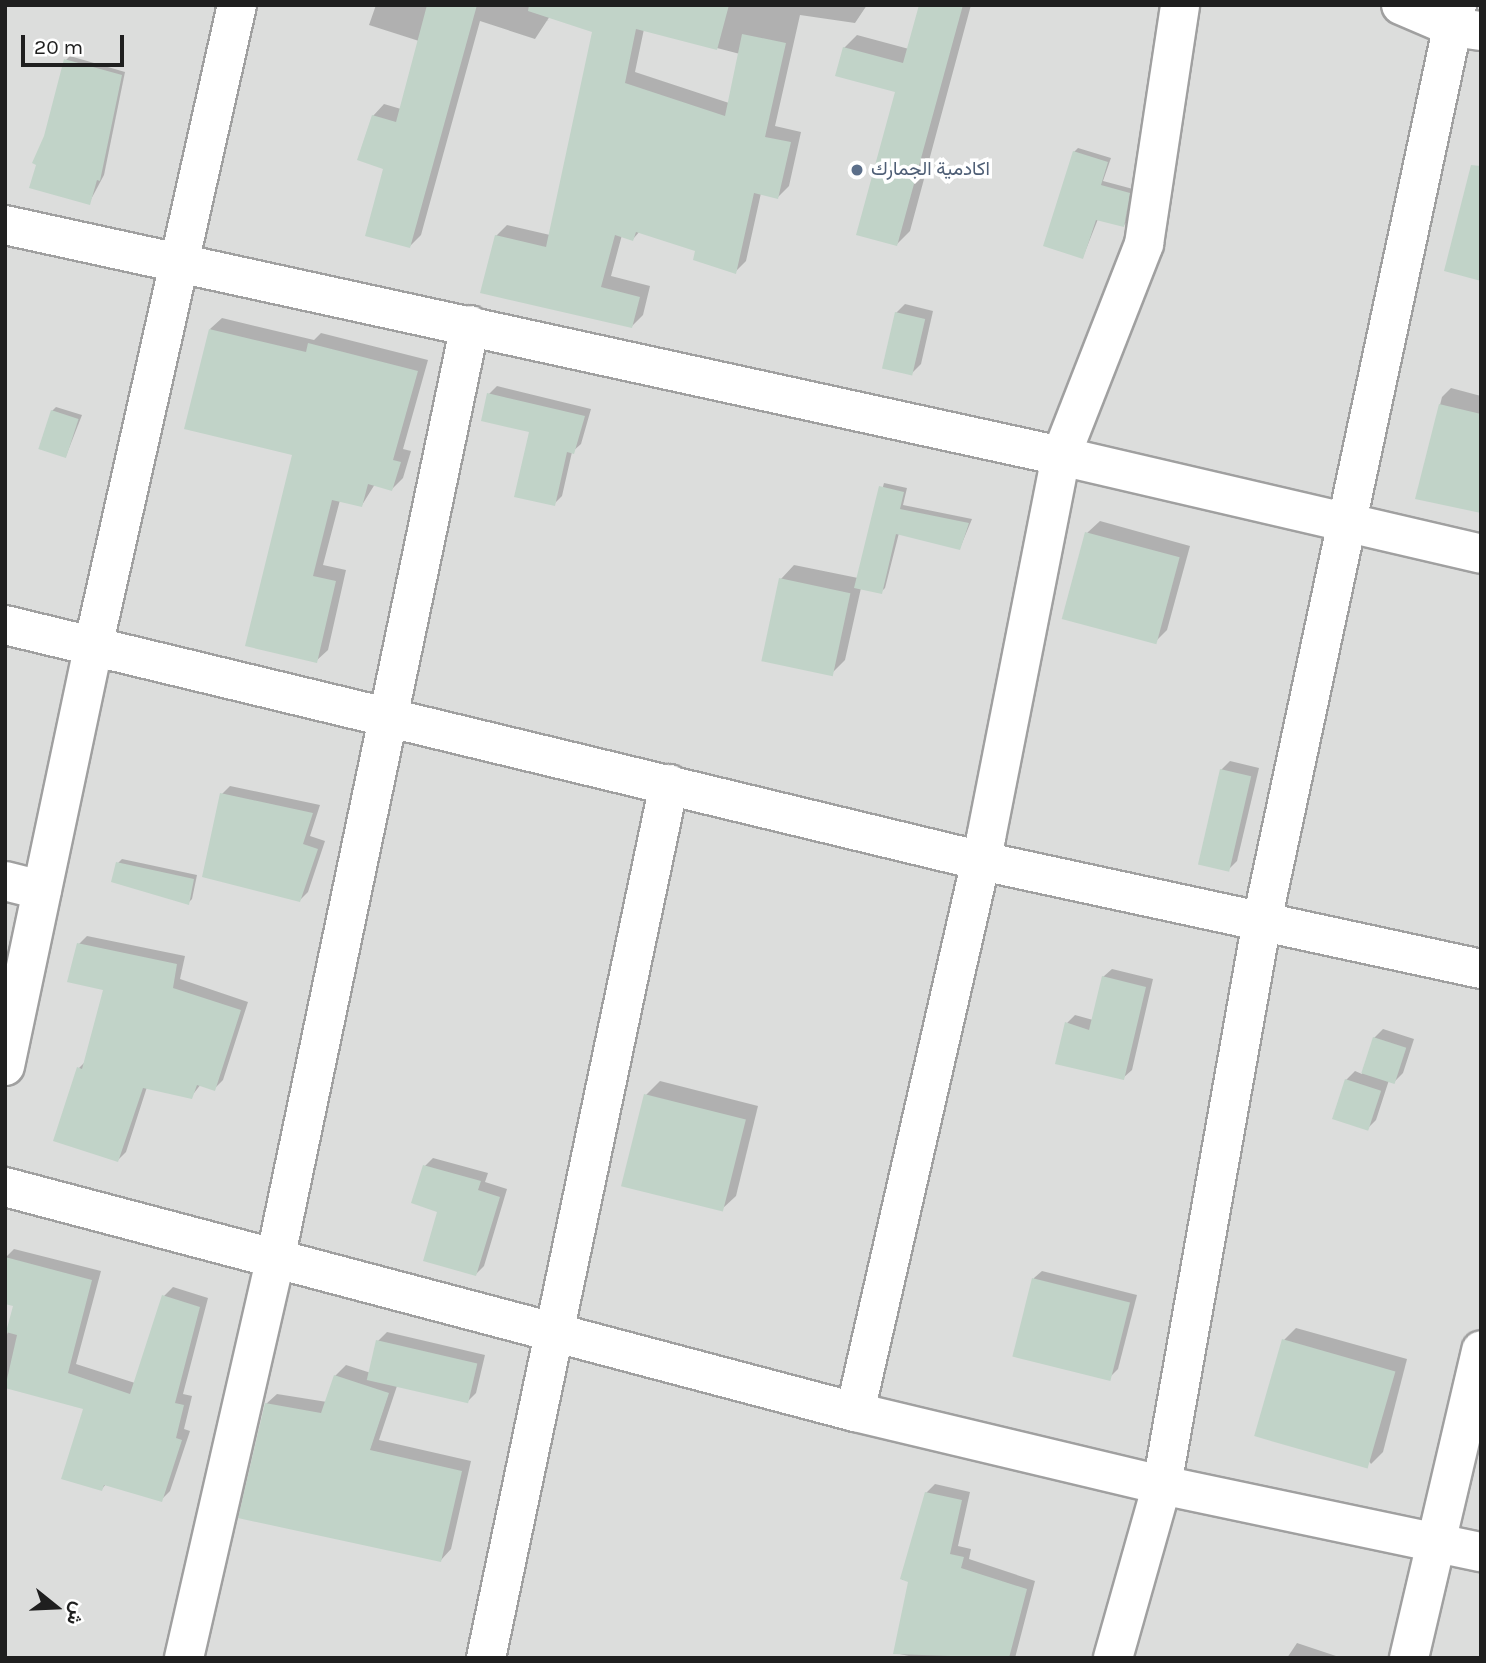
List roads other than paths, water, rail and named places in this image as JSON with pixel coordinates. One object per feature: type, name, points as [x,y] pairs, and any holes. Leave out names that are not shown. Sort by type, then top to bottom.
[{"type":"street","points":[[5,1066],[93,647],[237,5]]},
{"type":"street","points":[[855,1412],[982,861],[1061,456],[1144,244],[1180,5]]},
{"type":"street","points":[[1113,1658],[1161,1485],[1262,921],[1344,521],[1463,21],[1401,5]]},
{"type":"street","points":[[5,225],[1061,456],[1481,554]]},
{"type":"street","points":[[184,1658],[275,1260],[470,326]]},
{"type":"street","points":[[5,625],[982,861],[1481,970]]},
{"type":"street","points":[[486,1658],[669,784]]},
{"type":"street","points":[[5,881],[42,890]]},
{"type":"street","points":[[5,1187],[855,1412],[1161,1485],[1481,1552]]},
{"type":"street","points":[[1409,1658],[1481,1350]]},
{"type":"place","name":"اكادمية الجمارك","points":[[857,170]]}]
